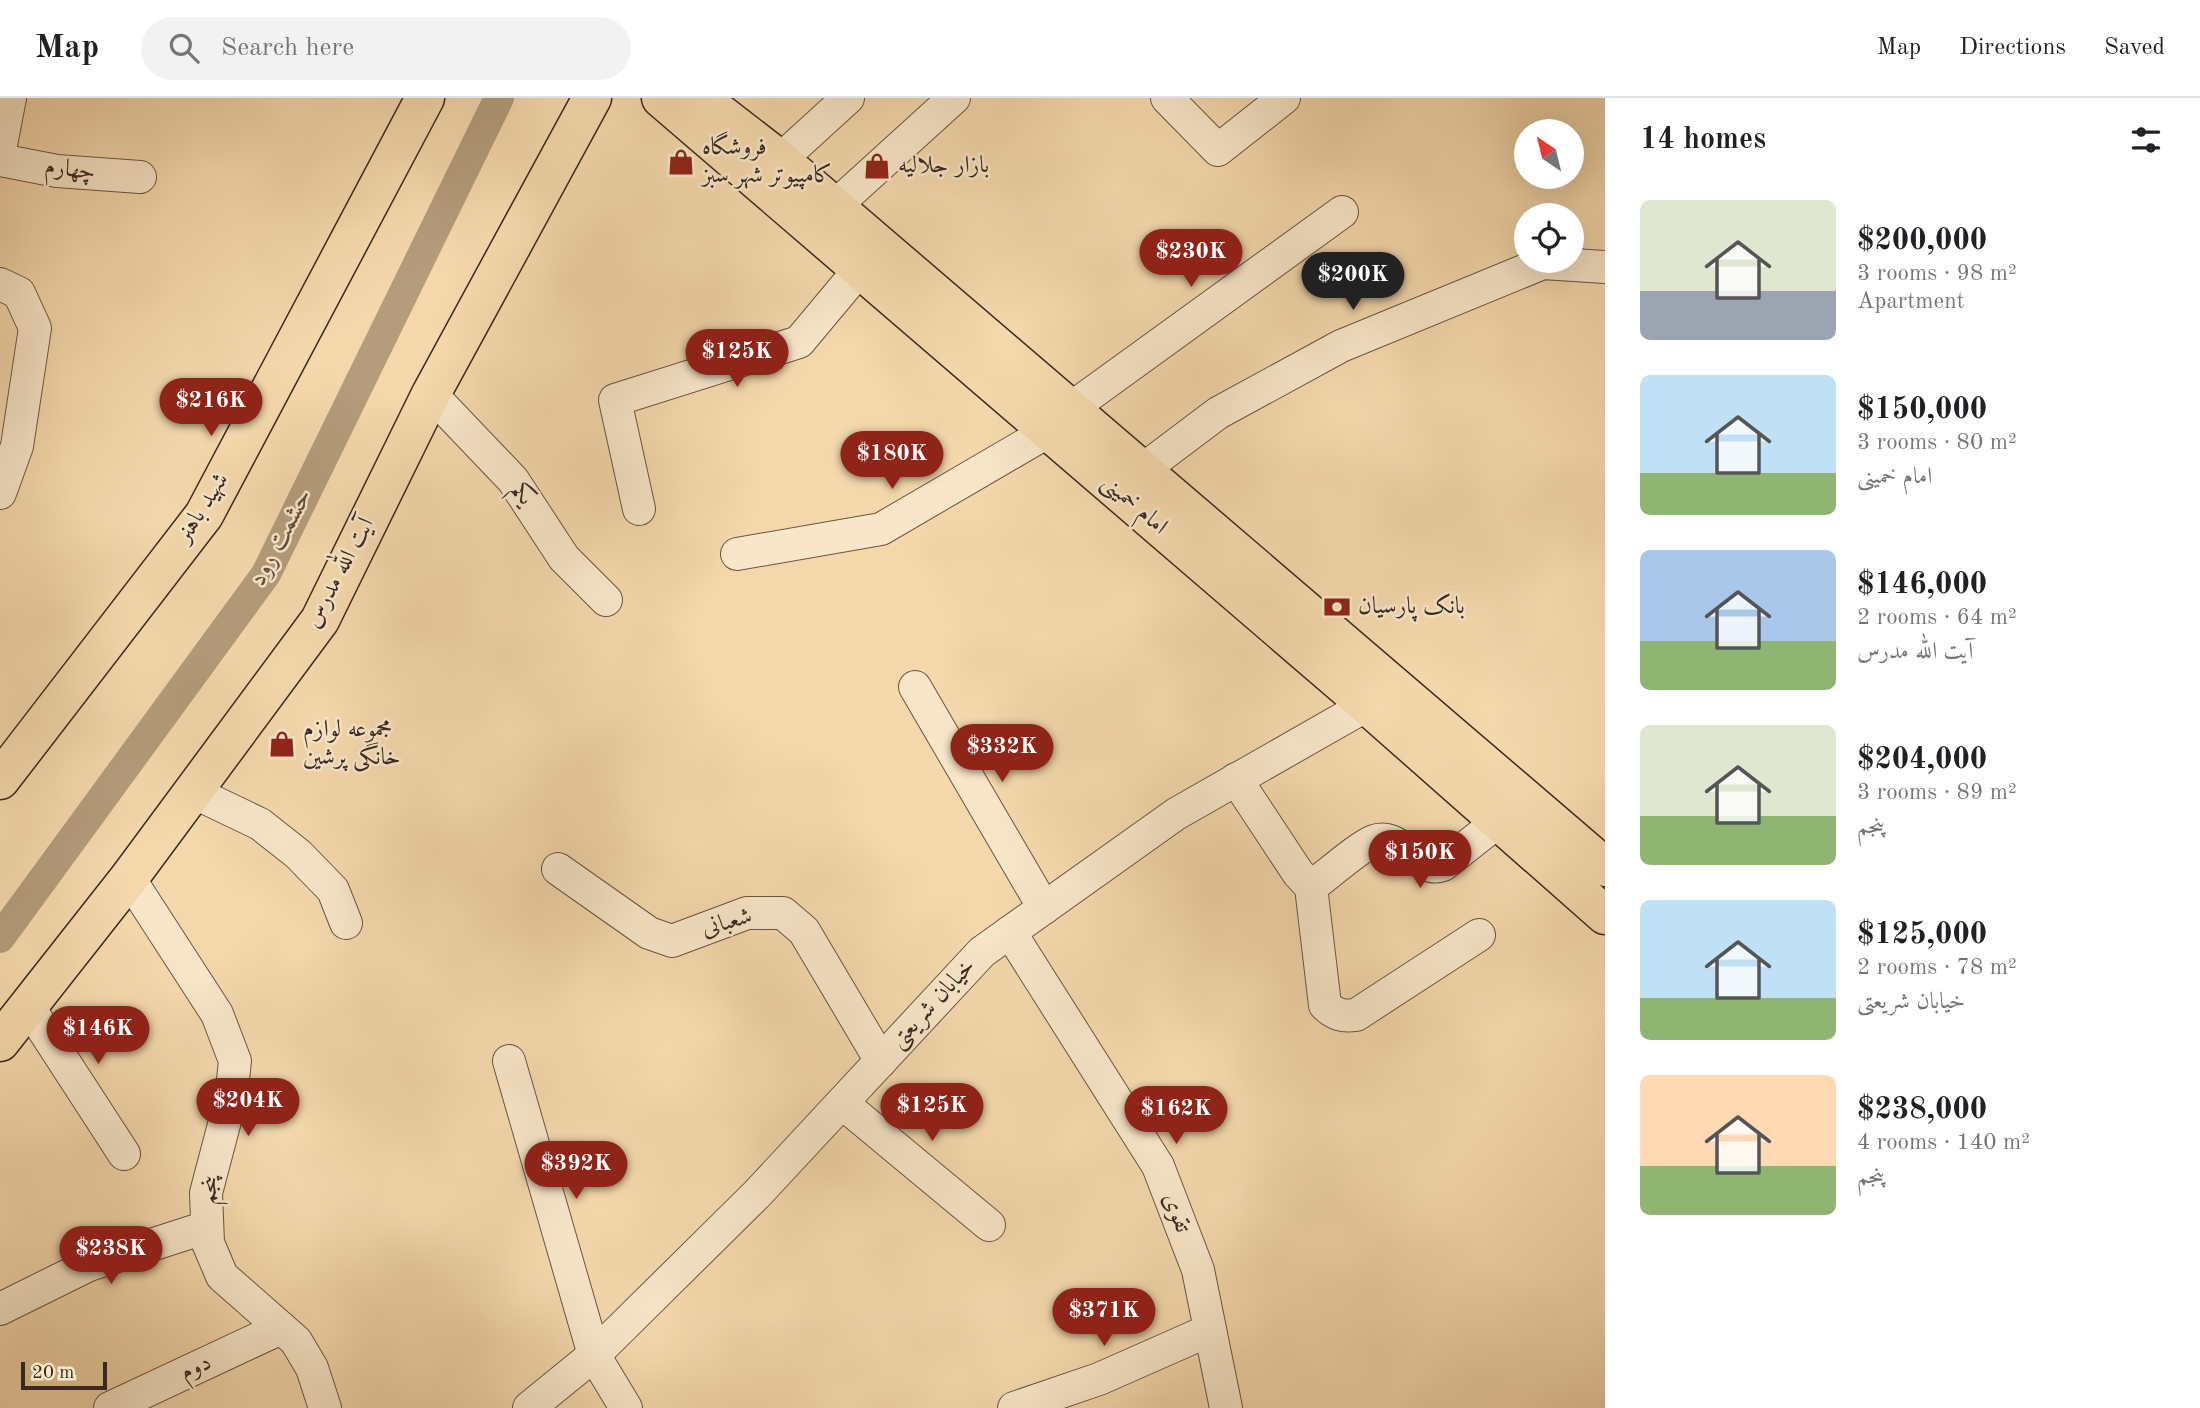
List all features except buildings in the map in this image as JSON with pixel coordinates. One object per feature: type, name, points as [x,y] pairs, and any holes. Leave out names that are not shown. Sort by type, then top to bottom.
[{"type":"main road","name":"شهید باهنر","points":[[0,780],[204,515],[425,98]]},
{"type":"main road","name":"آیت الله مدرس","points":[[0,1042],[129,878],[320,620],[430,394],[592,98]]},
{"type":"main road","name":"امام خمینی","points":[[661,98],[860,269],[1059,420],[1141,471],[1605,867]]},
{"type":"main road","name":"امام خمینی","points":[[700,98],[780,160],[834,207],[1367,705],[1605,915]]},
{"type":"street","points":[[0,150],[10,98]]},
{"type":"street","points":[[780,160],[848,98]]},
{"type":"street","points":[[834,207],[954,98]]},
{"type":"street","points":[[1167,98],[1218,150],[1284,98]]},
{"type":"street","name":"چهارم","points":[[0,160],[57,171],[140,177]]},
{"type":"street","points":[[737,554],[881,529],[1059,420],[1342,212]]},
{"type":"street","points":[[1141,471],[1218,413],[1341,346],[1543,263],[1605,267]]},
{"type":"street","points":[[639,509],[615,400],[799,342],[860,269]]},
{"type":"street","points":[[0,284],[19,293],[35,328],[17,446],[0,493]]},
{"type":"street","name":"یکم","points":[[430,394],[513,480],[564,558],[606,600]]},
{"type":"street","points":[[915,687],[1044,908]]},
{"type":"street","name":"خیابان شریعتی","points":[[529,1408],[594,1355],[757,1194],[982,952],[1176,814],[1367,705]]},
{"type":"street","points":[[1236,779],[1298,873],[1311,887],[1325,1005],[1331,1011],[1340,1015],[1356,1015],[1479,935]]},
{"type":"street","points":[[193,792],[260,824],[298,854],[333,890],[346,923]]},
{"type":"street","points":[[1311,887],[1373,841],[1391,841],[1436,868],[1499,821]]},
{"type":"street","name":"شعبانی","points":[[558,869],[649,933],[672,942],[747,913],[783,913],[804,931],[881,1061]]},
{"type":"street","name":"پنجم","points":[[129,878],[217,1014],[235,1061],[231,1098],[206,1193],[208,1243],[222,1276],[296,1341],[312,1368],[325,1408]]},
{"type":"street","name":"تقوی","points":[[1010,932],[1158,1166],[1198,1270],[1226,1408]]},
{"type":"street","points":[[28,1006],[124,1154]]},
{"type":"street","points":[[509,1061],[594,1355],[626,1408]]},
{"type":"street","points":[[842,1103],[989,1224]]},
{"type":"street","points":[[0,1309],[89,1265],[207,1227]]},
{"type":"street","name":"دوم","points":[[110,1408],[281,1328]]},
{"type":"street","points":[[1014,1408],[1099,1379],[1210,1331]]},
{"type":"waterway","name":"حشمت رود","points":[[0,938],[266,574],[499,98]]},
{"type":"place","name":"فروشگاه کامپیوتر شهر سبز","points":[[681,162]]},
{"type":"place","name":"بازار جلالیه","points":[[877,166]]},
{"type":"place","name":"بانک پارسیان","points":[[1337,607]]},
{"type":"place","name":"مجموعه لوازم خانگی پرشین","points":[[282,744]]}]
